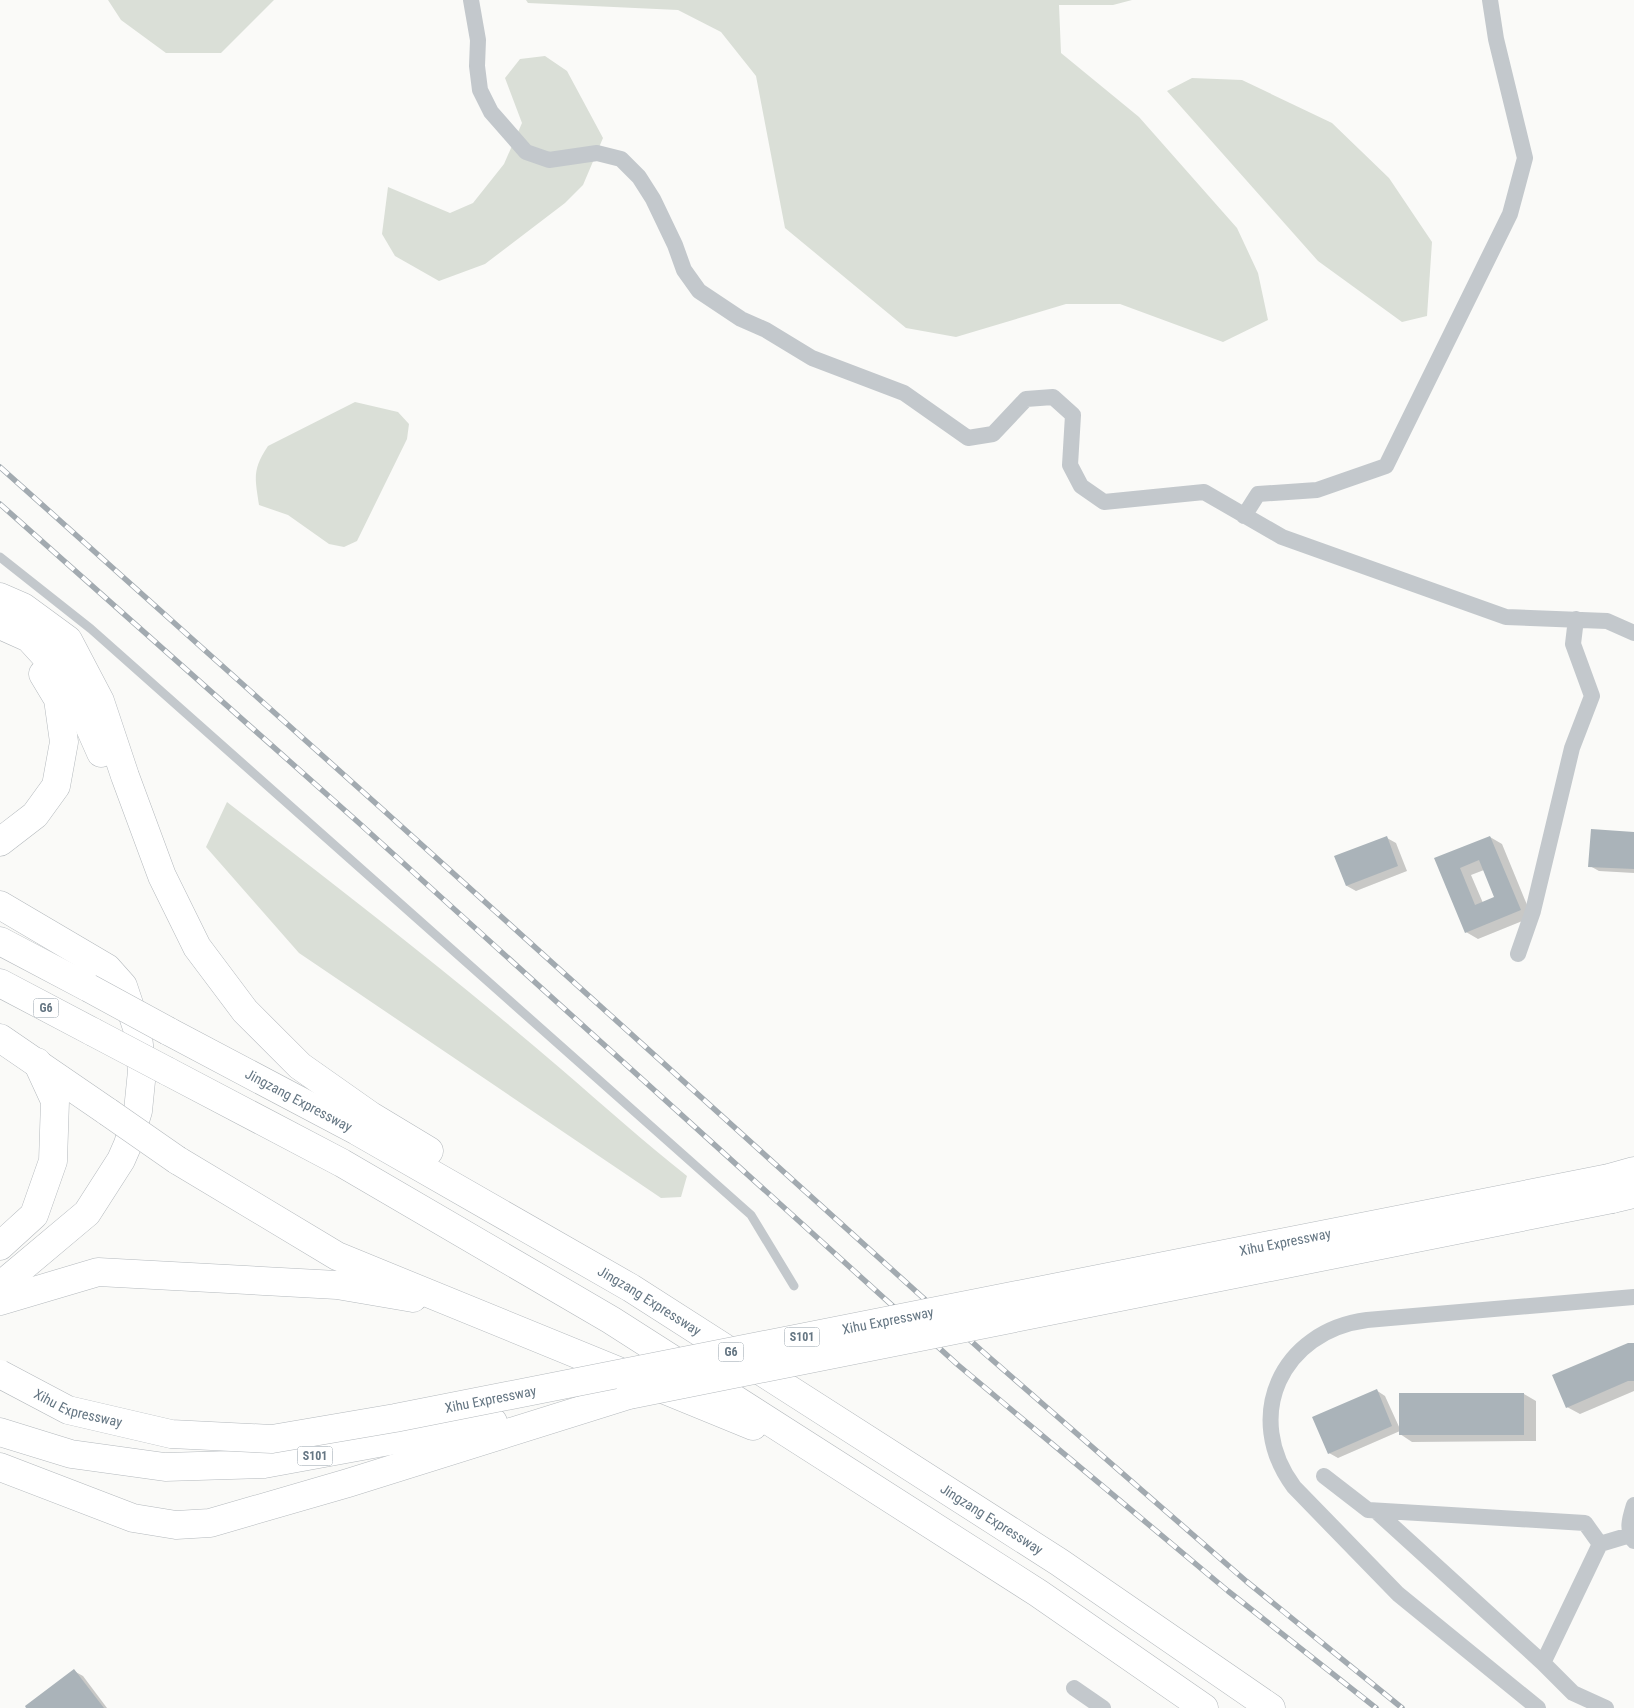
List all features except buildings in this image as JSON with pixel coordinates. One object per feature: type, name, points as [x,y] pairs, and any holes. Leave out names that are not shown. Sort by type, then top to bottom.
[{"type":"highway","points":[[0,597],[23,607],[68,640],[100,701],[162,876],[197,947],[244,1011],[300,1066],[371,1116],[465,1173],[631,1288]]},
{"type":"highway","points":[[0,625],[29,638],[70,683],[105,764],[146,832]]},
{"type":"highway","points":[[0,634],[36,664],[58,699],[64,742],[56,786],[36,815],[0,842]]},
{"type":"highway","points":[[0,905],[107,968],[123,986],[137,1028],[142,1072],[138,1111],[128,1144],[121,1160],[87,1213],[0,1286]]},
{"type":"highway","name":"Jingzang Expressway","points":[[0,941],[357,1131],[631,1288],[1059,1562],[1271,1708]]},
{"type":"highway","name":"G6","points":[[0,984],[342,1163],[611,1320],[1038,1593],[1204,1708]]},
{"type":"highway","points":[[0,1038],[177,1160],[337,1256],[816,1451]]},
{"type":"highway","points":[[0,1246],[34,1215],[53,1161],[55,1101],[37,1062]]},
{"type":"highway","name":"Xihu Expressway","points":[[0,1374],[68,1410],[171,1434],[272,1439],[396,1418],[1622,1185]]},
{"type":"highway","name":"Xihu Expressway","points":[[629,1395],[1622,1185]]},
{"type":"highway","points":[[0,1301],[98,1272],[336,1285],[398,1297],[444,1301]]},
{"type":"highway","points":[[0,1467],[133,1518],[176,1525],[210,1523],[340,1486],[629,1395]]},
{"type":"highway","name":"S101","points":[[0,1432],[71,1454],[165,1467],[264,1464],[393,1442],[629,1395]]},
{"type":"street","points":[[470,0],[478,40],[477,66],[480,90],[491,112],[526,152],[549,160],[597,153],[621,159],[639,177],[653,200],[676,245],[684,270],[699,291],[741,319],[766,330],[812,358],[904,393],[968,438],[993,434],[1026,398],[1053,397],[1073,415],[1070,465],[1081,486],[1104,502],[1204,492],[1282,537],[1506,616],[1607,621],[1634,633]]},
{"type":"street","points":[[1244,516],[1258,494],[1317,490],[1386,466],[1510,214],[1525,158],[1496,39],[1490,0]]},
{"type":"street","points":[[1518,954],[1533,911],[1572,748],[1592,696],[1573,644],[1576,619]]},
{"type":"street","points":[[1538,1708],[1398,1594],[1294,1487],[1285,1475],[1273,1446],[1270,1422],[1273,1399],[1280,1378],[1292,1359],[1313,1339],[1339,1326],[1367,1320],[1634,1297]]},
{"type":"street","points":[[1324,1476],[1368,1510],[1585,1523],[1600,1544]]},
{"type":"street","points":[[1600,1544],[1632,1538],[1629,1520],[1634,1504]]},
{"type":"street","points":[[1376,1510],[1543,1662],[1573,1693],[1606,1708]]},
{"type":"street","points":[[1543,1662],[1600,1544]]},
{"type":"street","points":[[1074,1688],[1103,1708]]},
{"type":"lane","points":[[0,557],[91,630],[751,1215],[794,1286]]},
{"type":"shaded area","points":[[108,0],[274,0],[221,53],[166,53],[121,20]]},
{"type":"shaded area","points":[[526,0],[1132,0],[1113,5],[1059,5],[1061,53],[1139,117],[1237,228],[1258,273],[1268,320],[1223,342],[1120,304],[1066,304],[956,337],[906,328],[785,228],[756,76],[721,32],[678,10],[528,3]]},
{"type":"shaded area","points":[[545,56],[567,71],[603,138],[583,185],[565,203],[485,264],[439,281],[395,256],[382,234],[388,187],[450,213],[473,203],[504,164],[522,123],[505,78],[520,59]]},
{"type":"shaded area","points":[[1192,78],[1242,80],[1332,123],[1389,178],[1432,242],[1427,316],[1402,322],[1318,261],[1167,91]]},
{"type":"shaded area","points":[[355,402],[398,412],[409,424],[407,439],[357,541],[344,547],[329,544],[288,515],[259,505],[256,474],[259,462],[268,446]]},
{"type":"shaded area","points":[[227,802],[479,1000],[687,1176],[681,1197],[661,1198],[299,953],[206,847]]},
{"type":"railway","points":[[0,467],[982,1351],[1246,1581],[1402,1708]]},
{"type":"railway","points":[[0,504],[359,823],[958,1365],[1228,1591],[1376,1708]]}]
